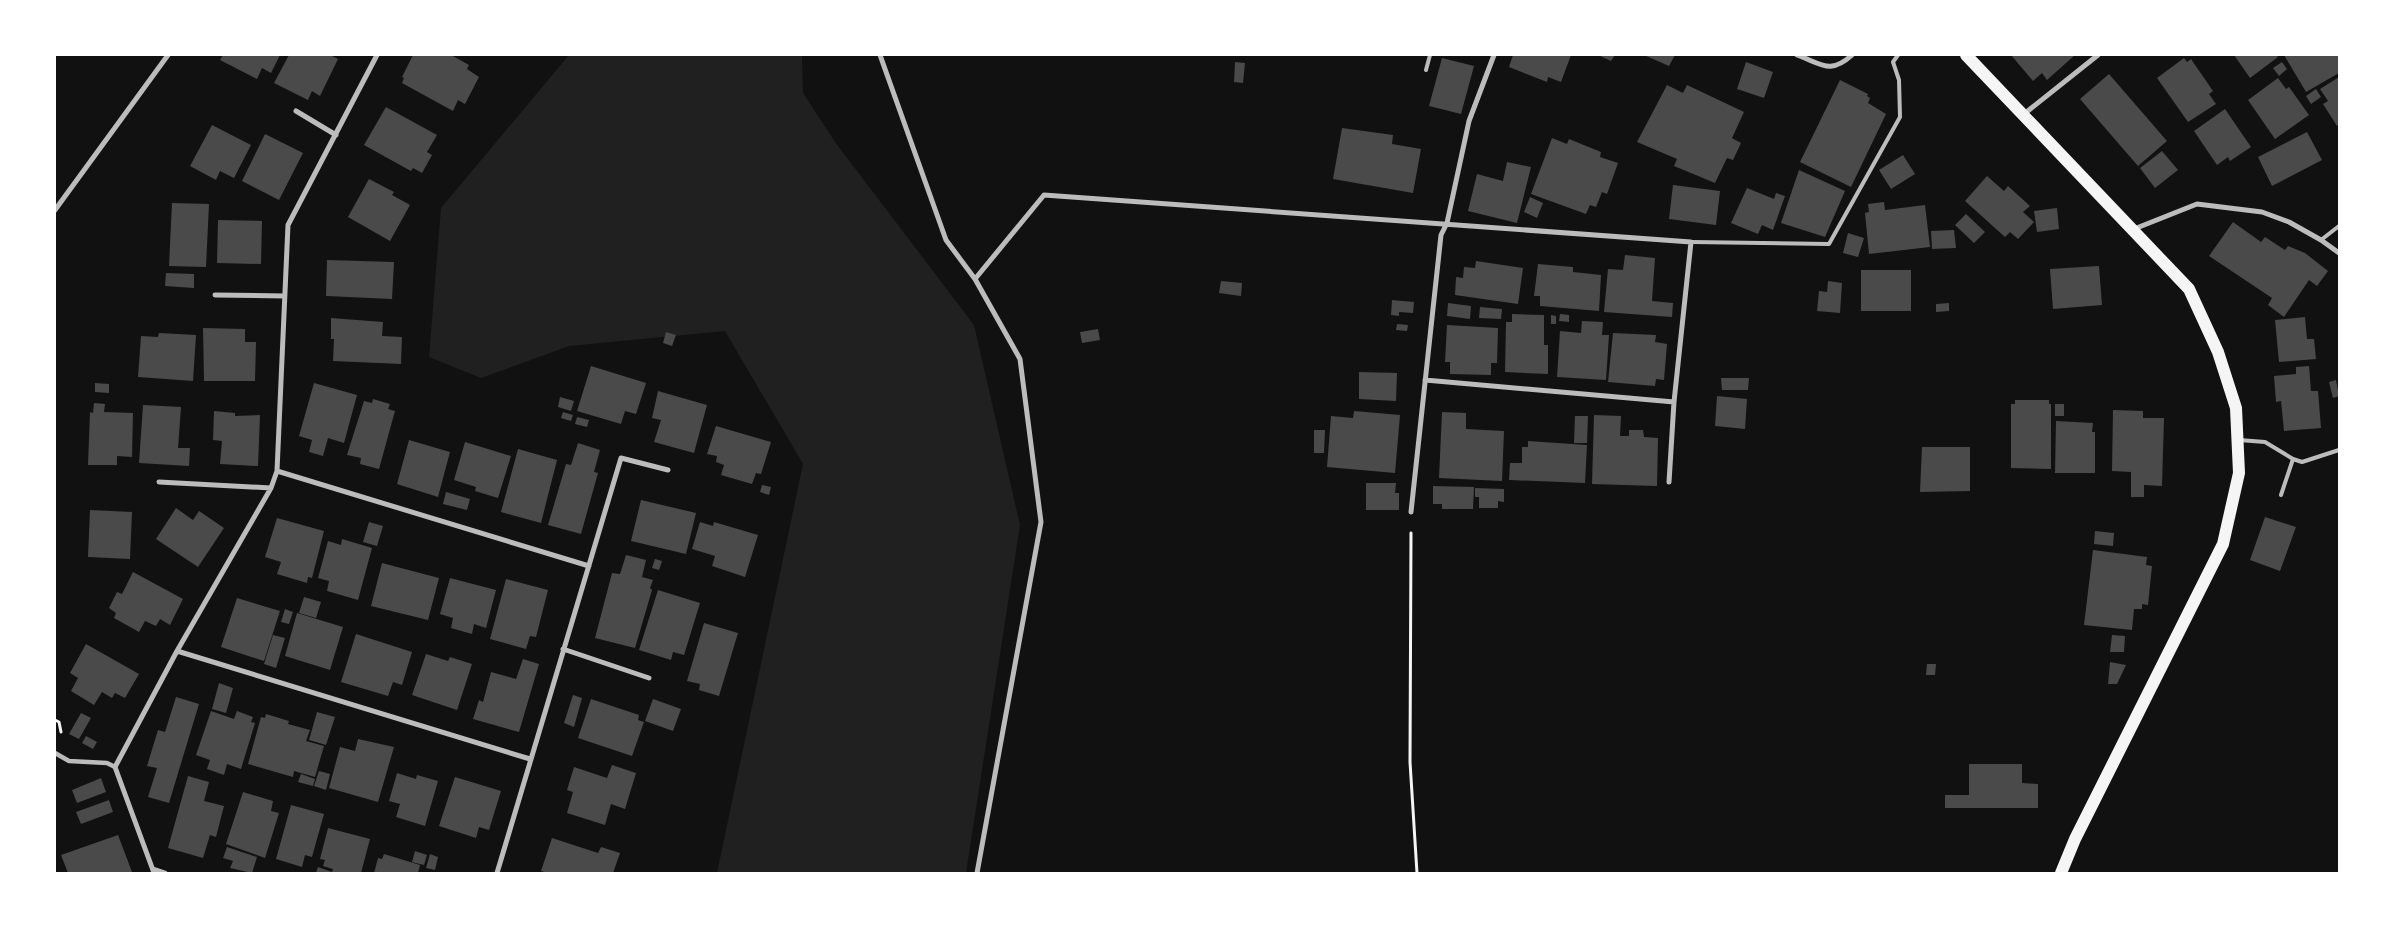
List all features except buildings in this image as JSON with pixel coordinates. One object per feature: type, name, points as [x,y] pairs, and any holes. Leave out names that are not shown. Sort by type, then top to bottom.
[{"type":"main road","points":[[1966,55],[2134,229],[2189,289],[2218,352],[2236,408],[2239,473],[2223,544],[2075,839],[2060,873]]},
{"type":"street","points":[[55,210],[168,55]]},
{"type":"street","points":[[115,767],[176,651],[271,488],[277,471],[288,225],[377,55]]},
{"type":"street","points":[[880,55],[946,240],[975,279],[1020,359],[1041,522],[977,873]]},
{"type":"street","points":[[1411,512],[1441,235],[1447,223],[1469,121],[1494,55]]},
{"type":"street","points":[[1797,55],[1830,67],[1840,65],[1852,55]]},
{"type":"street","points":[[2023,114],[2098,55]]},
{"type":"street","points":[[296,111],[336,134]]},
{"type":"street","points":[[975,279],[1044,195],[1690,242],[1674,402],[1669,482]]},
{"type":"street","points":[[2134,229],[2197,204],[2262,212],[2289,222],[2321,240],[2339,253]]},
{"type":"street","points":[[214,295],[285,296]]},
{"type":"street","points":[[1425,380],[1674,402]]},
{"type":"street","points":[[497,873],[621,458],[668,470]]},
{"type":"street","points":[[277,471],[589,566]]},
{"type":"street","points":[[159,482],[271,488]]},
{"type":"street","points":[[564,649],[649,678]]},
{"type":"street","points":[[176,651],[530,759]]},
{"type":"street","points":[[55,753],[70,760],[107,763],[115,767],[153,871],[165,873]]},
{"type":"lane","points":[[1426,70],[1430,55]]},
{"type":"lane","points":[[1690,242],[1829,244],[1900,117],[1899,80],[1894,62],[1898,55]]},
{"type":"lane","points":[[2321,240],[2339,226]]},
{"type":"lane","points":[[2238,440],[2265,442],[2292,459],[2302,462],[2339,450]]},
{"type":"lane","points":[[2281,495],[2292,459]]},
{"type":"path","points":[[1411,512],[1410,762],[1417,873]]},
{"type":"shaded area","points":[[569,55],[802,55],[803,93],[835,142],[974,325],[1020,525],[966,873],[717,873],[803,464],[725,331],[569,346],[481,378],[429,357],[441,208]]}]
